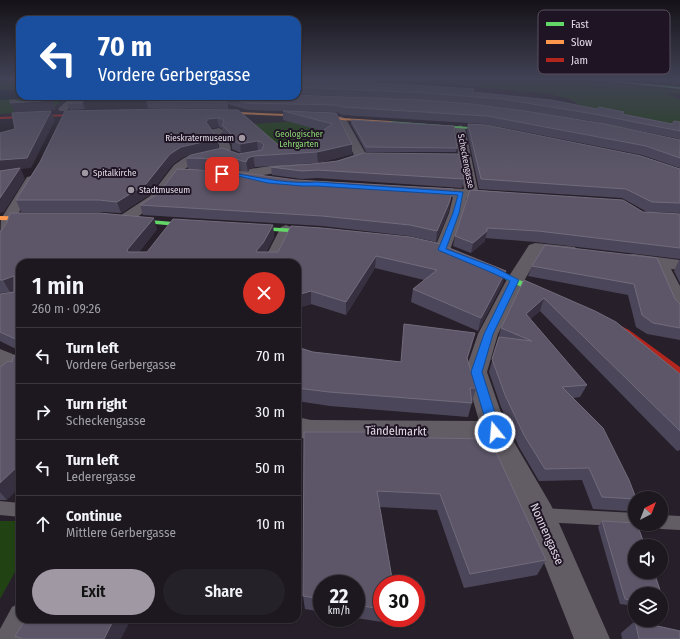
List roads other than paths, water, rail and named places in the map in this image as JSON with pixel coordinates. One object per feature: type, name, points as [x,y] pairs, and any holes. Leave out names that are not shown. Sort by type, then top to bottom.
[{"type":"street","points":[[61,116],[66,110]]},
{"type":"street","points":[[203,112],[336,117],[341,119],[460,128],[485,128],[507,132]]},
{"type":"street","points":[[0,118],[61,116],[74,113],[103,113]]},
{"type":"street","points":[[341,119],[361,156]]},
{"type":"street","name":"Scheckengasse","points":[[460,128],[464,158],[462,201]]},
{"type":"street","points":[[120,219],[155,199],[174,173],[188,161],[230,154],[225,145],[214,132],[219,131]]},
{"type":"street","points":[[328,166],[348,162],[361,156],[374,156]]},
{"type":"street","points":[[423,157],[464,158]]},
{"type":"street","points":[[222,174],[238,174],[308,167]]},
{"type":"street","points":[[0,239],[4,233],[4,218],[37,172],[24,174]]},
{"type":"street","points":[[174,173],[190,173]]},
{"type":"street","points":[[238,174],[275,182]]},
{"type":"street","points":[[414,190],[428,191],[462,201],[509,196]]},
{"type":"street","points":[[442,250],[462,201]]},
{"type":"street","points":[[4,218],[45,219]]},
{"type":"street","points":[[120,219],[209,227]]},
{"type":"street","points":[[158,241],[171,224]]},
{"type":"street","points":[[232,228],[286,230],[330,234]]},
{"type":"street","points":[[273,259],[286,230]]},
{"type":"street","name":"Nonnengasse","points":[[582,253],[535,248],[515,280],[488,334],[476,372],[495,432],[540,515],[592,639]]},
{"type":"street","points":[[617,258],[680,265]]},
{"type":"street","points":[[470,261],[556,299]]},
{"type":"street","points":[[659,262],[675,294],[680,309]]},
{"type":"street","points":[[605,321],[626,332],[680,372]]},
{"type":"street","points":[[0,357],[16,364]]},
{"type":"street","name":"Tändelmarkt","points":[[301,428],[311,430],[495,432]]},
{"type":"street","points":[[14,639],[22,623]]},
{"type":"lane","points":[[0,508],[16,510]]},
{"type":"lane","points":[[540,515],[628,520]]},
{"type":"lane","points":[[668,522],[680,523]]},
{"type":"place","name":"Rieskratermuseum","points":[[242,138]]},
{"type":"place","name":"Spitalkirche","points":[[85,173]]},
{"type":"place","name":"Stadtmuseum","points":[[131,190]]},
{"type":"park label","name":"Geologischer Lehrgarten","points":[[299,140]]}]
